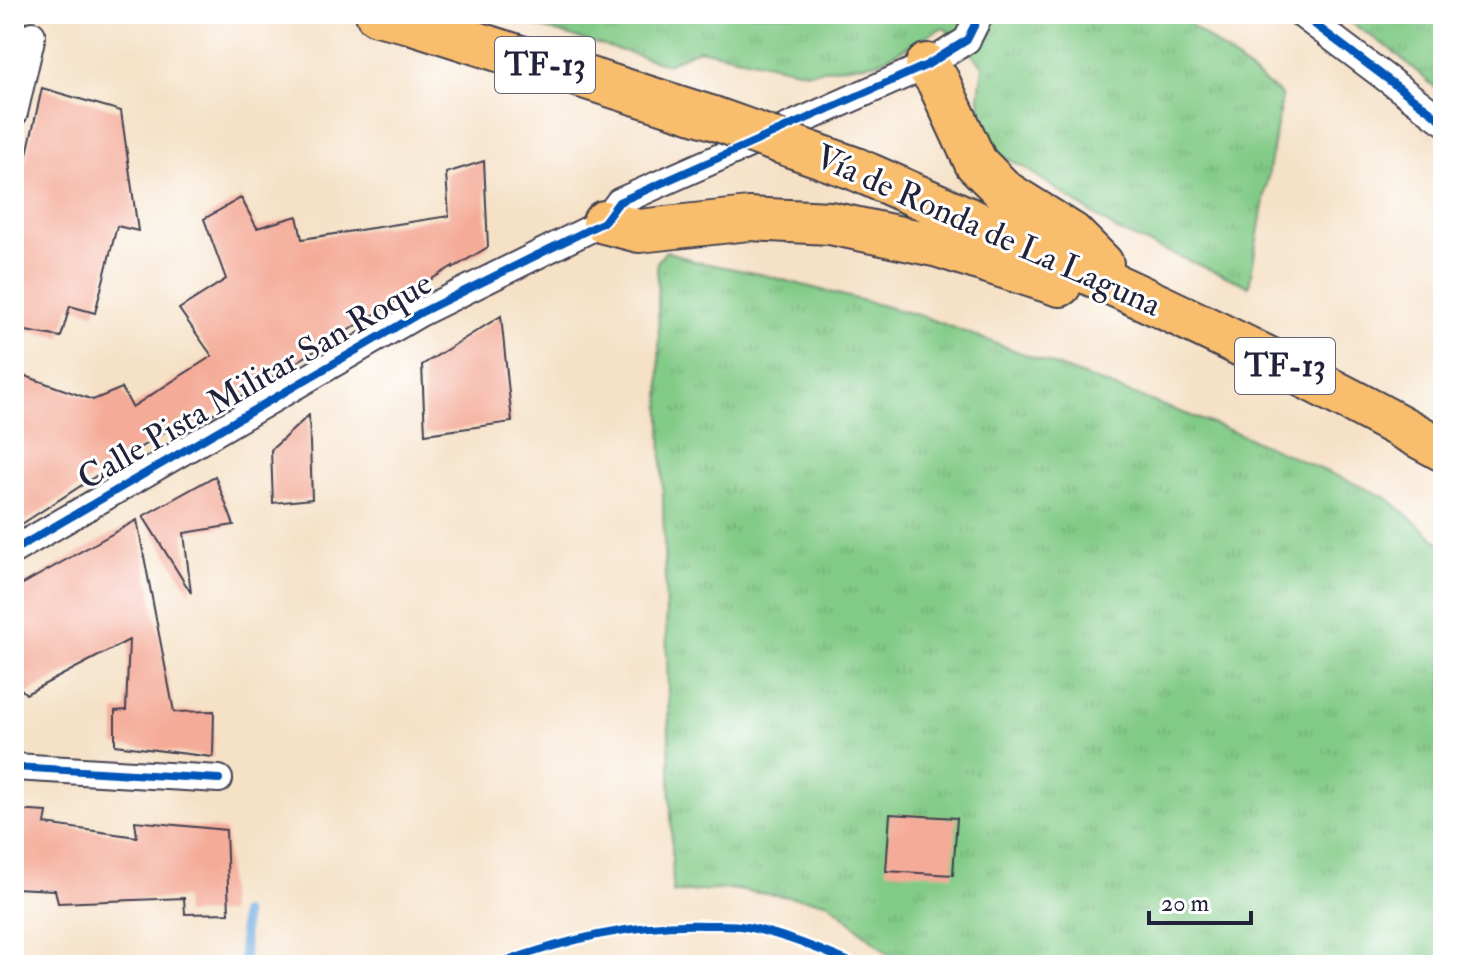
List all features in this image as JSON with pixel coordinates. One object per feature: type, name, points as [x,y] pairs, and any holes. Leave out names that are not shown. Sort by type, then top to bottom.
[{"type":"main road","name":"Vía de Ronda de La Laguna","points":[[377,14],[713,118],[856,169],[1125,288],[1339,392],[1443,450]]},
{"type":"main road","points":[[927,65],[938,81],[976,163],[1005,192],[1072,234],[1125,288]]},
{"type":"main road","points":[[604,222],[639,231],[749,219],[830,223],[939,246],[1067,287],[1125,288]]},
{"type":"street","name":"Calle Pista Militar San Roque","points":[[14,550],[420,313],[604,222],[619,202],[927,65],[967,40],[980,14]]},
{"type":"street","points":[[1301,14],[1443,121]]},
{"type":"street","points":[[14,113],[32,35]]},
{"type":"street","points":[[14,767],[219,779]]},
{"type":"green space","points":[[494,14],[1177,14],[1282,96],[1249,286],[1118,231],[1025,168],[984,146],[979,97],[983,65],[943,27],[879,62],[807,72],[699,49],[667,64]]},
{"type":"green space","points":[[1338,14],[1443,14],[1443,94],[1393,51]]},
{"type":"green space","points":[[666,251],[694,261],[764,275],[922,316],[1237,433],[1386,497],[1443,546],[1443,965],[901,965],[828,902],[729,889],[673,893],[657,262]]},
{"type":"building","points":[[42,88],[121,111],[138,231],[117,226],[95,313],[70,306],[61,337],[14,329],[14,211]]},
{"type":"building","points":[[484,161],[488,247],[191,427],[186,418],[14,529],[14,372],[93,400],[122,388],[132,407],[212,356],[179,309],[226,279],[204,219],[241,198],[257,228],[297,216],[302,239],[449,216],[446,173]]},
{"type":"building","points":[[501,316],[512,422],[425,434],[422,365]]},
{"type":"building","points":[[309,415],[312,499],[273,503],[271,450]]},
{"type":"building","points":[[215,476],[234,525],[184,533],[191,593],[143,516]]},
{"type":"building","points":[[137,520],[174,712],[214,711],[213,757],[115,745],[115,711],[126,710],[129,640],[26,694],[14,682],[14,589]]},
{"type":"building","points":[[14,810],[47,812],[45,824],[137,837],[135,821],[226,830],[229,913],[185,914],[184,898],[58,903],[55,890],[14,888]]},
{"type":"building","points":[[890,814],[957,818],[953,875],[886,871]]},
{"type":"waterway","points":[[243,914],[244,965]]},
{"type":"cycle path","points":[[14,550],[420,313],[604,222],[619,202],[927,65],[967,40],[980,14]]},
{"type":"cycle path","points":[[1301,14],[1443,121]]},
{"type":"cycle path","points":[[14,767],[219,779]]},
{"type":"cycle path","points":[[496,965],[598,935],[678,925],[742,926],[803,943],[857,965]]}]
